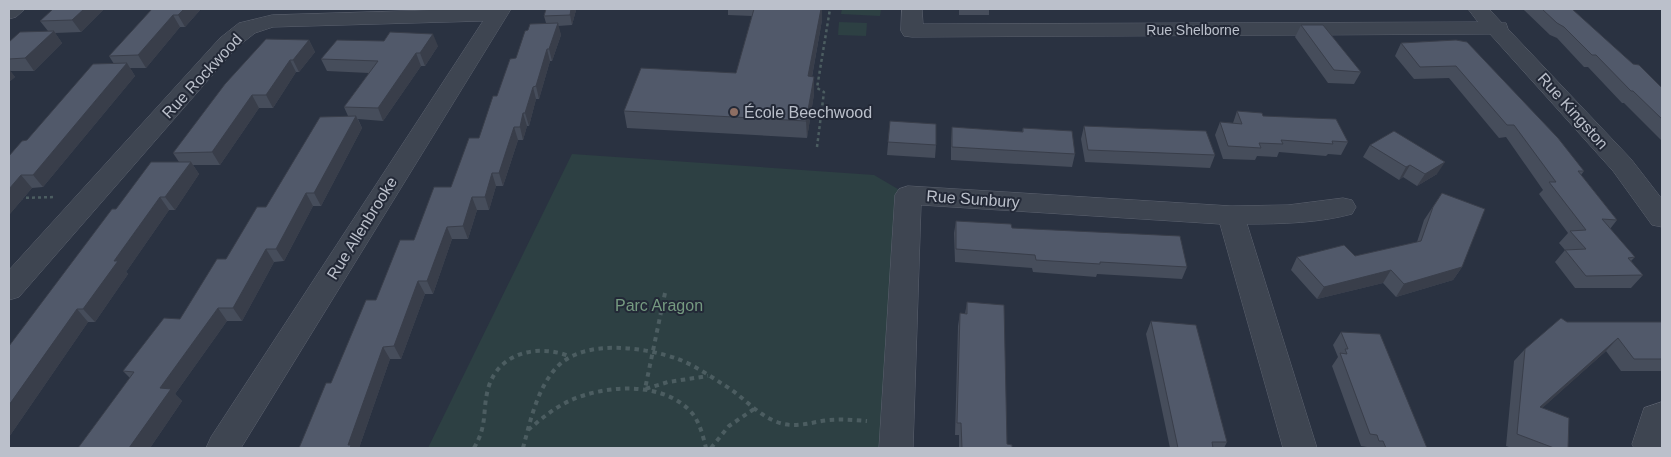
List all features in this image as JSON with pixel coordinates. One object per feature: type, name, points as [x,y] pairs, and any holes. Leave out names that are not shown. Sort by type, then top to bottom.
[{"type":"street","points":[[9,13],[15,9]]},
{"type":"street","name":"Rue Shelborne","points":[[912,9],[912,31],[1498,28]]},
{"type":"street","name":"Rue Kingston","points":[[1478,9],[1498,28],[1622,165],[1662,218]]},
{"type":"street","name":"Rue Rockwood","points":[[9,289],[228,43],[247,28],[272,21],[500,11]]},
{"type":"street","name":"Rue Allenbrooke","points":[[223,448],[500,11]]},
{"type":"street","name":"Rue Sunbury","points":[[897,436],[908,195],[1231,215],[1288,214],[1343,207]]},
{"type":"street","points":[[1231,215],[1300,448]]},
{"type":"street","points":[[1652,448],[1649,444],[1656,418],[1662,416]]},
{"type":"path","points":[[817,147],[824,92],[816,88],[830,9]]},
{"type":"path","points":[[18,198],[92,196]]},
{"type":"path","points":[[645,389],[665,293]]},
{"type":"path","points":[[523,448],[535,404],[545,381],[556,366],[569,356],[586,349],[606,347],[675,358],[734,391],[754,409],[777,422],[803,426],[830,420],[864,420],[897,436]]},
{"type":"path","points":[[474,448],[485,421],[488,386],[499,369],[515,355],[536,349],[558,350],[569,356]]},
{"type":"path","points":[[528,430],[550,411],[571,400],[594,393],[645,389],[668,382],[708,376]]},
{"type":"path","points":[[645,389],[670,396],[691,410],[701,430],[706,448]]},
{"type":"path","points":[[711,448],[729,426],[754,409]]},
{"type":"green space","points":[[842,9],[881,9],[880,16],[841,14]]},
{"type":"green space","points":[[839,22],[867,23],[866,36],[838,35]]},
{"type":"green space","name":"Parc Aragon","points":[[572,154],[874,175],[908,195],[896,448],[428,448]]},
{"type":"building","points":[[53,9],[84,9],[72,20],[40,21]]},
{"type":"building","points":[[152,9],[184,9],[178,15],[173,15],[138,55],[109,56]]},
{"type":"building","points":[[546,9],[571,9],[570,15],[544,16]]},
{"type":"building","points":[[754,9],[821,9],[808,76],[814,77],[806,121],[624,111],[641,68],[736,73]]},
{"type":"building","points":[[1542,9],[1572,9],[1633,64],[1639,65],[1662,88],[1662,119],[1596,55],[1592,55],[1564,27]]},
{"type":"building","points":[[558,23],[549,49],[547,49],[536,86],[533,87],[525,113],[523,113],[520,127],[514,127],[499,173],[492,173],[485,197],[472,197],[463,226],[447,227],[427,281],[418,281],[394,346],[383,347],[348,445],[351,445],[350,448],[299,448],[326,383],[331,383],[366,300],[376,300],[400,240],[414,240],[434,187],[451,187],[469,138],[479,138],[493,96],[497,96],[510,59],[516,58],[525,31],[528,30],[530,24]]},
{"type":"building","points":[[1301,25],[1323,25],[1361,72],[1334,70]]},
{"type":"building","points":[[54,31],[25,58],[9,59],[9,42],[20,32]]},
{"type":"building","points":[[390,32],[433,34],[420,53],[416,53],[378,108],[344,107],[378,61],[321,59],[337,40],[384,41]]},
{"type":"building","points":[[266,39],[309,40],[293,60],[290,60],[266,95],[252,95],[212,152],[173,153],[225,84]]},
{"type":"building","points":[[1456,40],[1467,42],[1558,138],[1584,171],[1578,171],[1617,220],[1602,219],[1635,257],[1628,258],[1643,275],[1586,276],[1565,250],[1586,249],[1570,231],[1586,230],[1549,182],[1556,182],[1514,125],[1507,125],[1456,66],[1420,67],[1401,43]]},
{"type":"building","points":[[127,63],[33,175],[21,175],[9,189],[9,156],[22,141],[27,140],[93,64]]},
{"type":"building","points":[[1237,111],[1262,113],[1263,116],[1336,119],[1348,142],[1332,141],[1333,144],[1281,140],[1283,144],[1259,143],[1261,148],[1228,146],[1220,122],[1242,124]]},
{"type":"building","points":[[356,116],[314,193],[306,193],[276,249],[266,249],[233,308],[218,308],[160,388],[171,389],[129,448],[78,448],[134,372],[123,371],[164,318],[180,319],[217,259],[226,259],[257,207],[266,207],[320,117]]},
{"type":"building","points":[[890,121],[936,124],[936,145],[888,142]]},
{"type":"building","points":[[1084,126],[1206,131],[1215,155],[1088,150]]},
{"type":"building","points":[[952,127],[1023,132],[1023,128],[1072,131],[1075,154],[952,147]]},
{"type":"building","points":[[1394,131],[1445,162],[1425,174],[1410,165],[1406,167],[1370,145]]},
{"type":"building","points":[[151,162],[191,162],[165,197],[160,197],[114,261],[118,261],[83,309],[77,309],[9,405],[9,346],[112,209],[116,209]]},
{"type":"building","points":[[1442,193],[1485,209],[1462,267],[1404,284],[1391,270],[1324,287],[1297,257],[1344,245],[1355,256],[1421,241],[1433,207]]},
{"type":"building","points":[[956,221],[1011,224],[1012,228],[1180,236],[1187,267],[1036,260],[1035,255],[956,249]]},
{"type":"building","points":[[967,302],[1004,305],[1007,444],[1012,445],[1012,448],[962,448],[961,423],[957,423],[960,313],[967,314]]},
{"type":"building","points":[[1561,318],[1567,322],[1662,322],[1662,359],[1634,359],[1618,338],[1540,407],[1569,418],[1568,448],[1554,448],[1517,434],[1525,349]]},
{"type":"building","points":[[1151,321],[1196,325],[1227,442],[1212,442],[1213,448],[1178,448]]},
{"type":"building","points":[[1341,332],[1380,334],[1427,448],[1386,448],[1383,441],[1379,441],[1377,435],[1370,434],[1340,353],[1347,354],[1345,349],[1348,349]]},
{"type":"place","name":"École Beechwood","points":[[734,112]]}]
